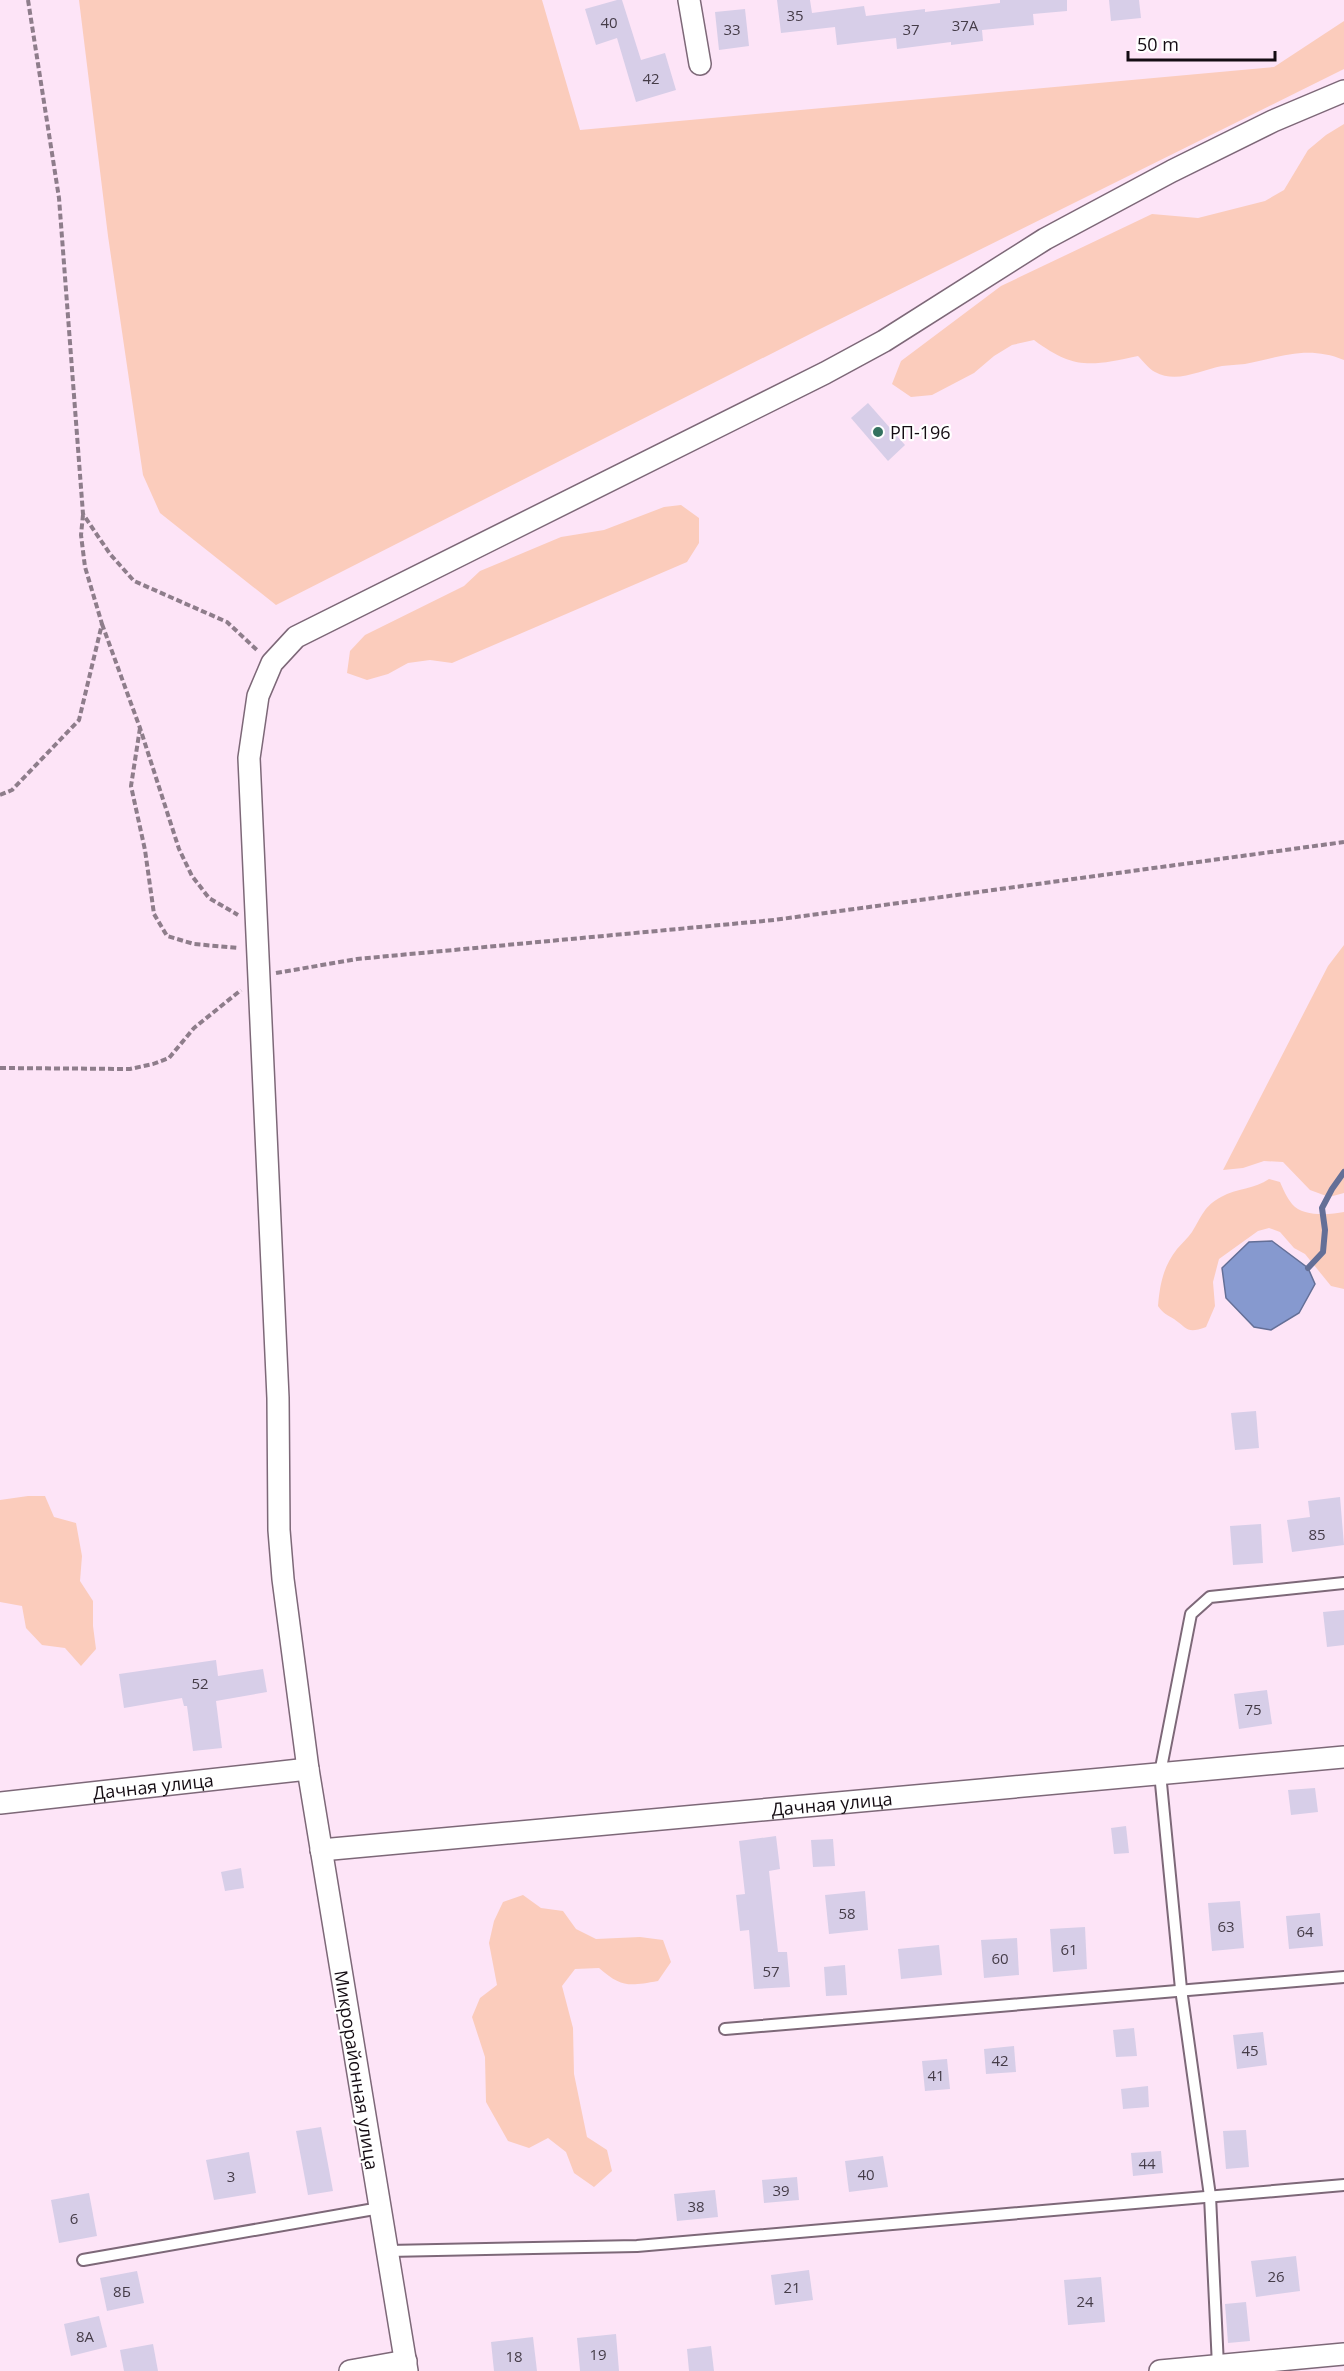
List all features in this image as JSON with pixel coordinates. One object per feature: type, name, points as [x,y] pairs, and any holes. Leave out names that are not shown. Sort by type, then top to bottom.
[{"type":"street","points":[[689,0],[700,64]]},
{"type":"street","name":"Микрорайонная улица","points":[[406,2366],[308,1769],[283,1579],[279,1530],[278,1398],[249,758],[258,696],[272,663],[296,637],[326,620],[825,373],[884,341],[1045,239],[1172,171],[1273,121],[1344,91]]},
{"type":"street","name":"Дачная улица","points":[[321,1850],[1344,1757]]},
{"type":"street","name":"Дачная улица","points":[[0,1803],[308,1769]]},
{"type":"street","points":[[1160,2371],[1344,2354]]},
{"type":"street","points":[[350,2371],[406,2366]]},
{"type":"lane","points":[[1218,2366],[1210,2196],[1181,1989],[1160,1773],[1191,1614],[1210,1597],[1344,1583]]},
{"type":"lane","points":[[725,2029],[1344,1977]]},
{"type":"lane","points":[[388,2251],[638,2246],[1344,2185]]},
{"type":"lane","points":[[83,2260],[380,2208]]},
{"type":"path","points":[[28,0],[59,198],[85,567],[102,624],[140,728],[179,849],[192,876],[209,898],[256,925]]},
{"type":"path","points":[[83,514],[110,554],[134,581],[227,622],[272,663]]},
{"type":"path","points":[[0,795],[12,790],[79,720],[102,624]]},
{"type":"path","points":[[140,728],[131,786],[145,850],[154,914],[167,936],[194,944],[257,950]]},
{"type":"path","points":[[0,1068],[130,1070],[153,1064],[169,1058],[206,1018],[259,976],[357,959],[774,920],[1344,842]]},
{"type":"shaded area","points":[[79,0],[542,0],[580,130],[1274,67],[1344,21],[1344,69],[814,332],[276,605],[160,513],[143,475],[108,236]]},
{"type":"shaded area","points":[[1344,124],[1344,360],[1318,353],[1294,354],[1172,377],[1153,371],[1138,356],[1108,362],[1083,363],[1061,357],[1034,340],[1012,345],[994,356],[974,373],[932,395],[911,397],[892,384],[901,361],[1001,286],[1152,214],[1198,218],[1265,201],[1284,190],[1308,150]]},
{"type":"shaded area","points":[[681,505],[699,518],[699,543],[687,562],[452,663],[430,660],[408,663],[388,674],[367,680],[347,673],[350,651],[365,635],[464,586],[480,571],[561,537],[604,530],[664,507]]},
{"type":"shaded area","points":[[1344,945],[1344,1193],[1329,1197],[1310,1190],[1283,1162],[1264,1161],[1243,1168],[1223,1170],[1328,966]]},
{"type":"shaded area","points":[[1269,1179],[1280,1182],[1292,1204],[1303,1211],[1324,1214],[1344,1212],[1344,1289],[1331,1286],[1305,1254],[1294,1248],[1280,1232],[1269,1228],[1258,1231],[1219,1259],[1213,1282],[1215,1306],[1206,1327],[1188,1329],[1165,1314],[1158,1306],[1161,1283],[1168,1262],[1215,1200]]},
{"type":"shaded area","points":[[45,1496],[54,1517],[76,1523],[82,1556],[80,1581],[93,1601],[96,1649],[81,1666],[65,1648],[42,1645],[26,1628],[22,1606],[0,1602],[0,1500]]},
{"type":"shaded area","points":[[523,1895],[541,1908],[563,1911],[576,1929],[596,1939],[640,1937],[663,1940],[671,1962],[658,1981],[626,1984],[614,1979],[599,1968],[575,1969],[562,1986],[573,2028],[574,2074],[587,2137],[607,2150],[612,2171],[594,2187],[574,2173],[566,2152],[548,2138],[529,2148],[508,2141],[486,2102],[485,2057],[472,2017],[480,1998],[497,1985],[489,1943],[494,1921],[503,1902]]},
{"type":"water","points":[[1272,1241],[1308,1268],[1315,1284],[1299,1313],[1271,1330],[1254,1327],[1226,1298],[1222,1268],[1249,1242]]},
{"type":"building","points":[[622,0],[641,60],[665,53],[676,90],[636,102],[617,38],[596,45],[585,9]]},
{"type":"building","points":[[777,0],[810,0],[812,13],[864,6],[866,16],[925,9],[925,12],[1000,3],[1000,0],[1067,0],[1067,11],[1033,14],[1034,25],[982,30],[983,41],[951,45],[951,42],[897,49],[896,38],[837,45],[835,27],[781,33]]},
{"type":"building","points":[[1109,0],[1139,0],[1141,18],[1111,21]]},
{"type":"building","points":[[745,9],[749,46],[719,50],[715,12]]},
{"type":"building","name":"РП-196","points":[[868,403],[905,445],[888,461],[851,418]]},
{"type":"building","points":[[1256,1411],[1259,1448],[1235,1450],[1231,1413]]},
{"type":"building","points":[[1340,1497],[1344,1545],[1292,1552],[1287,1520],[1310,1517],[1308,1501]]},
{"type":"building","points":[[1261,1524],[1263,1563],[1233,1565],[1230,1526]]},
{"type":"building","points":[[1344,1610],[1344,1645],[1327,1647],[1323,1612]]},
{"type":"building","points":[[216,1660],[218,1676],[263,1669],[267,1692],[216,1701],[222,1748],[193,1751],[187,1706],[184,1706],[182,1698],[124,1708],[119,1674]]},
{"type":"building","points":[[1267,1690],[1272,1724],[1239,1729],[1234,1694]]},
{"type":"building","points":[[1315,1788],[1318,1812],[1291,1815],[1288,1790]]},
{"type":"building","points":[[1126,1826],[1129,1853],[1114,1854],[1111,1828]]},
{"type":"building","points":[[776,1836],[780,1869],[769,1871],[778,1952],[787,1952],[790,1987],[754,1989],[749,1930],[740,1931],[736,1895],[745,1894],[739,1841]]},
{"type":"building","points":[[833,1839],[835,1866],[813,1867],[811,1840]]},
{"type":"building","points":[[241,1868],[244,1888],[225,1891],[221,1872]]},
{"type":"building","points":[[865,1891],[868,1930],[829,1934],[825,1895]]},
{"type":"building","points":[[1240,1901],[1244,1948],[1212,1951],[1208,1903]]},
{"type":"building","points":[[1320,1913],[1323,1946],[1289,1949],[1286,1916]]},
{"type":"building","points":[[1085,1927],[1087,1969],[1053,1972],[1050,1929]]},
{"type":"building","points":[[1017,1938],[1019,1975],[984,1978],[981,1940]]},
{"type":"building","points":[[939,1945],[942,1975],[901,1979],[898,1949]]},
{"type":"building","points":[[845,1965],[847,1995],[826,1996],[824,1967]]},
{"type":"building","points":[[1134,2028],[1137,2056],[1116,2057],[1113,2030]]},
{"type":"building","points":[[1263,2032],[1267,2065],[1237,2069],[1233,2035]]},
{"type":"building","points":[[1014,2046],[1016,2072],[986,2074],[984,2049]]},
{"type":"building","points":[[947,2059],[950,2089],[925,2091],[922,2061]]},
{"type":"building","points":[[1148,2086],[1149,2107],[1123,2109],[1121,2089]]},
{"type":"building","points":[[321,2127],[333,2191],[308,2195],[296,2131]]},
{"type":"building","points":[[1246,2130],[1249,2167],[1226,2169],[1223,2131]]},
{"type":"building","points":[[1161,2151],[1163,2173],[1133,2176],[1131,2153]]},
{"type":"building","points":[[249,2152],[256,2193],[214,2200],[206,2160]]},
{"type":"building","points":[[883,2156],[888,2187],[849,2192],[845,2161]]},
{"type":"building","points":[[797,2177],[799,2200],[764,2203],[762,2180]]},
{"type":"building","points":[[715,2190],[718,2217],[677,2221],[674,2194]]},
{"type":"building","points":[[89,2193],[97,2236],[59,2243],[51,2200]]},
{"type":"building","points":[[1296,2256],[1300,2291],[1256,2297],[1251,2261]]},
{"type":"building","points":[[809,2270],[813,2300],[775,2305],[771,2275]]},
{"type":"building","points":[[137,2271],[144,2303],[107,2311],[100,2278]]},
{"type":"building","points":[[1101,2277],[1105,2322],[1068,2325],[1064,2280]]},
{"type":"building","points":[[1246,2302],[1250,2341],[1228,2343],[1225,2304]]},
{"type":"building","points":[[99,2316],[107,2347],[71,2356],[64,2324]]},
{"type":"building","points":[[616,2334],[619,2371],[580,2371],[577,2338]]},
{"type":"building","points":[[533,2337],[537,2371],[494,2371],[491,2342]]},
{"type":"building","points":[[153,2344],[158,2371],[124,2371],[120,2350]]},
{"type":"building","points":[[711,2346],[714,2371],[689,2371],[687,2349]]},
{"type":"waterway","points":[[1308,1268],[1323,1252],[1325,1230],[1322,1208],[1344,1172]]},
{"type":"place","name":"РП-196","points":[[878,432]]}]
